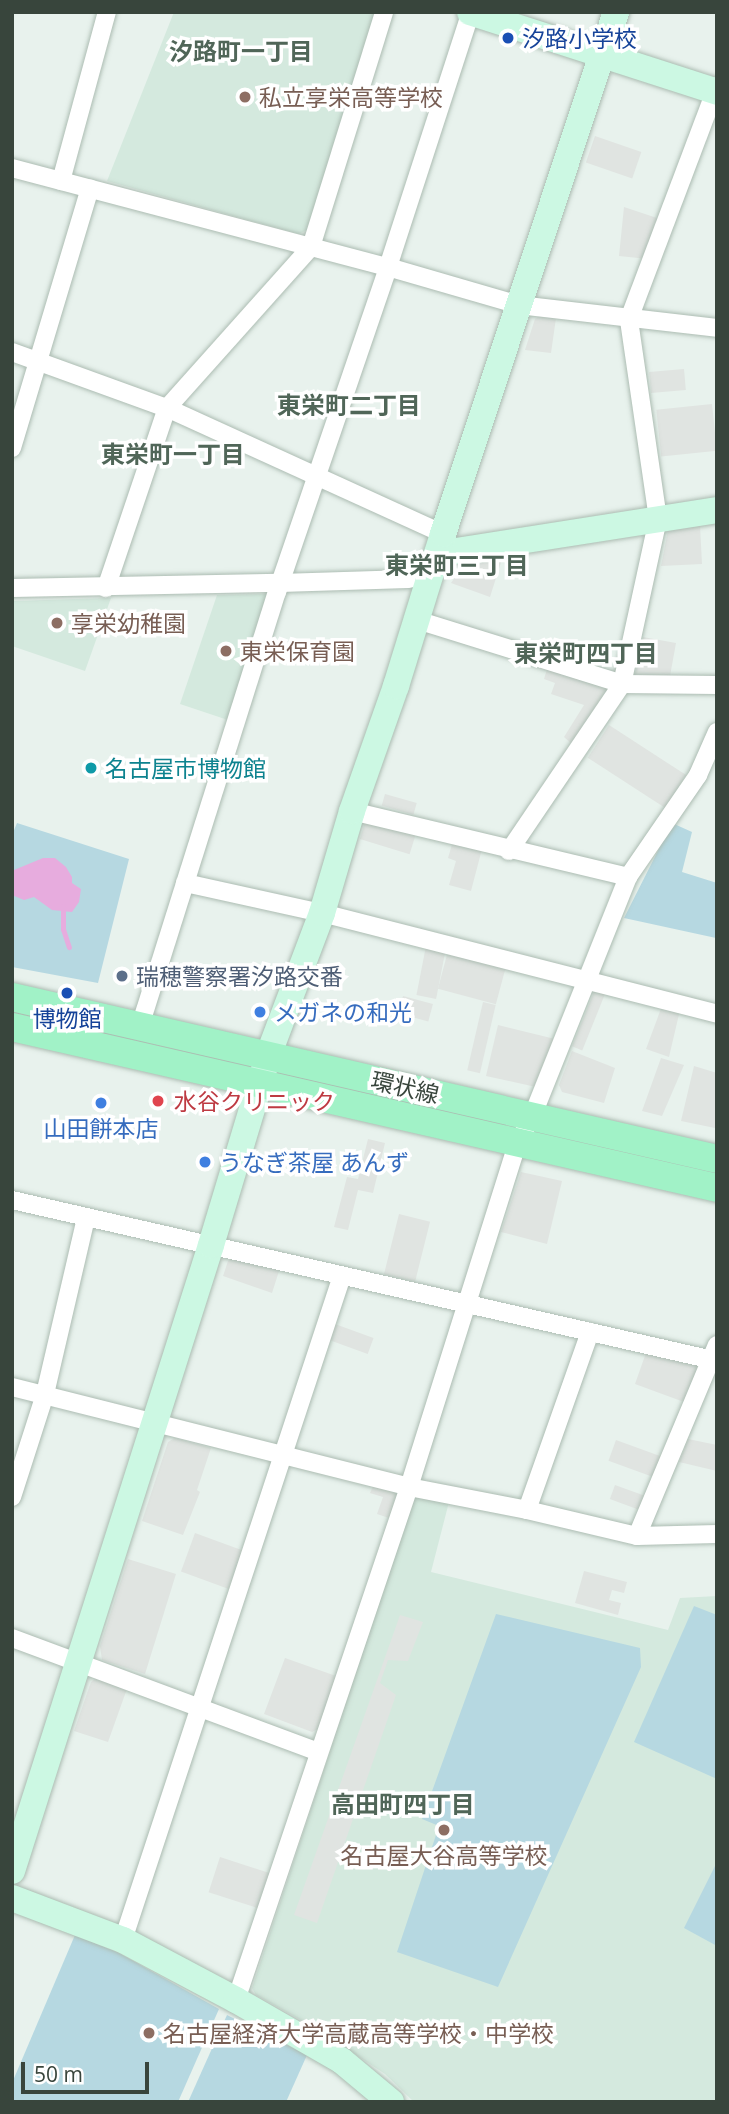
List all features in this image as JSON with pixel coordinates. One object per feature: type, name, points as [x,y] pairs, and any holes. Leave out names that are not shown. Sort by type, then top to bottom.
[{"type":"main road","name":"環状線","points":[[12,997],[717,1159]]},
{"type":"main road","name":"環状線","points":[[12,1027],[717,1188]]},
{"type":"street","points":[[61,181],[107,12]]},
{"type":"street","points":[[106,587],[167,408],[311,247],[384,12]]},
{"type":"street","points":[[140,1027],[280,583],[388,267],[471,12],[716,90],[629,319],[658,519],[622,684],[509,851]]},
{"type":"street","points":[[12,1871],[211,1245],[268,1056],[322,914],[352,811],[616,12]]},
{"type":"street","points":[[12,168],[388,267],[519,305],[717,328]]},
{"type":"street","points":[[12,448],[90,188]]},
{"type":"street","points":[[12,352],[167,408],[317,477],[437,554]]},
{"type":"street","points":[[12,588],[408,579],[437,554],[717,510]]},
{"type":"street","points":[[417,620],[622,684],[717,685]]},
{"type":"street","points":[[236,2000],[409,1487],[518,1142],[532,1117],[628,877],[698,775],[717,732]]},
{"type":"street","points":[[352,811],[509,851],[628,877]]},
{"type":"street","points":[[185,883],[322,914],[717,1014]]},
{"type":"street","points":[[12,1200],[590,1332],[715,1355],[637,1536]]},
{"type":"street","points":[[12,1497],[45,1394],[86,1218]]},
{"type":"street","points":[[123,1940],[285,1456],[342,1276]]},
{"type":"street","points":[[527,1510],[590,1332]]},
{"type":"street","points":[[12,1387],[156,1420],[409,1487],[527,1510],[637,1536],[717,1534]]},
{"type":"street","points":[[12,1638],[319,1752]]},
{"type":"street","points":[[12,1898],[123,1940],[236,2000],[342,2060],[391,2102]]},
{"type":"shaded area","name":"私立享栄高等学校","points":[[174,12],[375,12],[311,228],[299,234],[107,181]]},
{"type":"shaded area","points":[[595,136],[641,152],[632,178],[586,162]]},
{"type":"shaded area","points":[[624,207],[663,220],[648,259],[619,256]]},
{"type":"shaded area","points":[[541,315],[556,318],[551,353],[525,350],[535,319]]},
{"type":"shaded area","points":[[684,369],[686,390],[651,393],[649,372]]},
{"type":"shaded area","points":[[712,404],[717,451],[661,457],[656,410]]},
{"type":"shaded area","points":[[700,526],[702,564],[661,566],[668,530]]},
{"type":"shaded area","points":[[502,559],[490,597],[451,583],[462,567]]},
{"type":"shaded area","name":"東栄保育園","points":[[268,594],[231,721],[180,704],[217,595]]},
{"type":"shaded area","name":"享栄幼稚園","points":[[111,598],[85,671],[12,646],[12,601]]},
{"type":"shaded area","points":[[643,637],[676,643],[670,676],[635,675]]},
{"type":"shaded area","points":[[548,666],[616,686],[574,746],[564,737],[584,705],[551,694],[555,683],[544,679]]},
{"type":"shaded area","points":[[609,725],[686,775],[665,808],[588,758]]},
{"type":"shaded area","points":[[385,794],[417,803],[413,815],[382,806]]},
{"type":"shaded area","points":[[366,819],[416,834],[410,854],[360,839]]},
{"type":"shaded area","points":[[17,823],[129,859],[98,983],[12,967],[12,835]]},
{"type":"shaded area","points":[[672,823],[692,832],[682,872],[717,883],[716,938],[624,918]]},
{"type":"shaded area","points":[[453,841],[482,849],[471,891],[449,885],[456,861],[448,858]]},
{"type":"shaded area","points":[[43,858],[55,858],[66,867],[72,877],[72,883],[81,889],[79,902],[72,912],[52,910],[34,897],[24,900],[12,895],[14,870]]},
{"type":"shaded area","points":[[426,946],[446,950],[436,999],[416,995]]},
{"type":"shaded area","points":[[448,951],[506,967],[496,1004],[438,989]]},
{"type":"shaded area","points":[[596,987],[606,991],[582,1050],[572,1046]]},
{"type":"shaded area","points":[[403,996],[433,1004],[428,1021],[398,1013]]},
{"type":"shaded area","points":[[483,1002],[496,1005],[480,1073],[467,1070]]},
{"type":"shaded area","points":[[662,1006],[680,1010],[669,1057],[646,1049]]},
{"type":"shaded area","points":[[498,1025],[555,1039],[536,1087],[486,1076]]},
{"type":"shaded area","points":[[572,1051],[615,1068],[604,1103],[562,1092],[559,1085]]},
{"type":"shaded area","points":[[661,1058],[684,1065],[662,1116],[642,1111]]},
{"type":"shaded area","points":[[694,1066],[717,1073],[715,1128],[681,1121]]},
{"type":"shaded area","points":[[368,1139],[385,1143],[373,1193],[358,1190],[348,1230],[334,1227],[347,1177],[358,1179]]},
{"type":"shaded area","points":[[521,1172],[562,1181],[547,1244],[501,1232]]},
{"type":"shaded area","points":[[399,1214],[430,1222],[415,1282],[384,1274]]},
{"type":"shaded area","points":[[236,1256],[280,1268],[272,1293],[223,1276],[228,1261]]},
{"type":"shaded area","points":[[335,1324],[374,1338],[368,1354],[329,1340]]},
{"type":"shaded area","points":[[647,1350],[695,1361],[698,1370],[684,1402],[635,1384]]},
{"type":"shaded area","points":[[175,1438],[211,1448],[197,1490],[200,1492],[183,1535],[142,1521],[168,1442]]},
{"type":"shaded area","points":[[688,1439],[717,1445],[717,1471],[679,1462]]},
{"type":"shaded area","points":[[616,1440],[662,1457],[655,1477],[608,1461]]},
{"type":"shaded area","points":[[374,1484],[393,1490],[397,1495],[389,1518],[377,1514],[383,1497],[370,1493]]},
{"type":"shaded area","points":[[615,1485],[646,1496],[641,1510],[610,1499]]},
{"type":"shaded area","name":"名古屋大谷高等学校","points":[[419,1494],[449,1502],[431,1572],[668,1630],[680,1598],[717,1596],[717,2102],[414,2102],[385,2074],[317,2029],[256,1995],[252,1988],[413,1499]]},
{"type":"shaded area","points":[[195,1533],[245,1551],[231,1590],[181,1572]]},
{"type":"shaded area","points":[[128,1559],[176,1574],[145,1674],[102,1660],[100,1646]]},
{"type":"shaded area","points":[[584,1571],[627,1582],[624,1593],[612,1590],[609,1600],[621,1603],[618,1615],[575,1603]]},
{"type":"shaded area","points":[[694,1606],[717,1615],[717,1779],[634,1742]]},
{"type":"shaded area","points":[[496,1614],[640,1648],[641,1667],[498,1987],[397,1952],[439,1826],[422,1819]]},
{"type":"shaded area","points":[[400,1615],[423,1622],[408,1661],[388,1660],[380,1683],[396,1695],[317,1923],[294,1915]]},
{"type":"shaded area","points":[[285,1658],[336,1676],[318,1729],[312,1732],[264,1714]]},
{"type":"shaded area","points":[[99,1676],[128,1686],[108,1742],[74,1731],[91,1682]]},
{"type":"shaded area","points":[[220,1857],[271,1874],[260,1909],[209,1892]]},
{"type":"shaded area","points":[[717,1862],[717,1946],[684,1928]]},
{"type":"shaded area","name":"名古屋経済大学高蔵高等学校・中学校","points":[[75,1935],[119,1953],[219,2009],[178,2102],[12,2102],[12,2083]]},
{"type":"shaded area","points":[[227,2015],[307,2055],[286,2102],[188,2102]]},
{"type":"waterway","points":[[63,906],[63,929],[69,947]]},
{"type":"place","name":"汐路小学校","points":[[508,38]]},
{"type":"place","name":"私立享栄高等学校","points":[[245,97]]},
{"type":"place","name":"享栄幼稚園","points":[[57,623]]},
{"type":"place","name":"東栄保育園","points":[[226,651]]},
{"type":"place","name":"名古屋市博物館","points":[[91,768]]},
{"type":"place","name":"瑞穂警察署汐路交番","points":[[122,976]]},
{"type":"place","name":"博物館","points":[[67,993]]},
{"type":"place","name":"メガネの和光","points":[[260,1012]]},
{"type":"place","name":"水谷クリニック","points":[[158,1101]]},
{"type":"place","name":"山田餅本店","points":[[101,1103]]},
{"type":"place","name":"うなぎ茶屋 あんず","points":[[205,1162]]},
{"type":"place","name":"名古屋大谷高等学校","points":[[444,1830]]},
{"type":"place","name":"名古屋経済大学高蔵高等学校・中学校","points":[[149,2033]]},
{"type":"district","name":"汐路町一丁目","points":[[241,51]]},
{"type":"district","name":"東栄町二丁目","points":[[349,405]]},
{"type":"district","name":"東栄町一丁目","points":[[173,454]]},
{"type":"district","name":"東栄町三丁目","points":[[457,565]]},
{"type":"district","name":"東栄町四丁目","points":[[586,653]]},
{"type":"district","name":"高田町四丁目","points":[[403,1804]]}]
